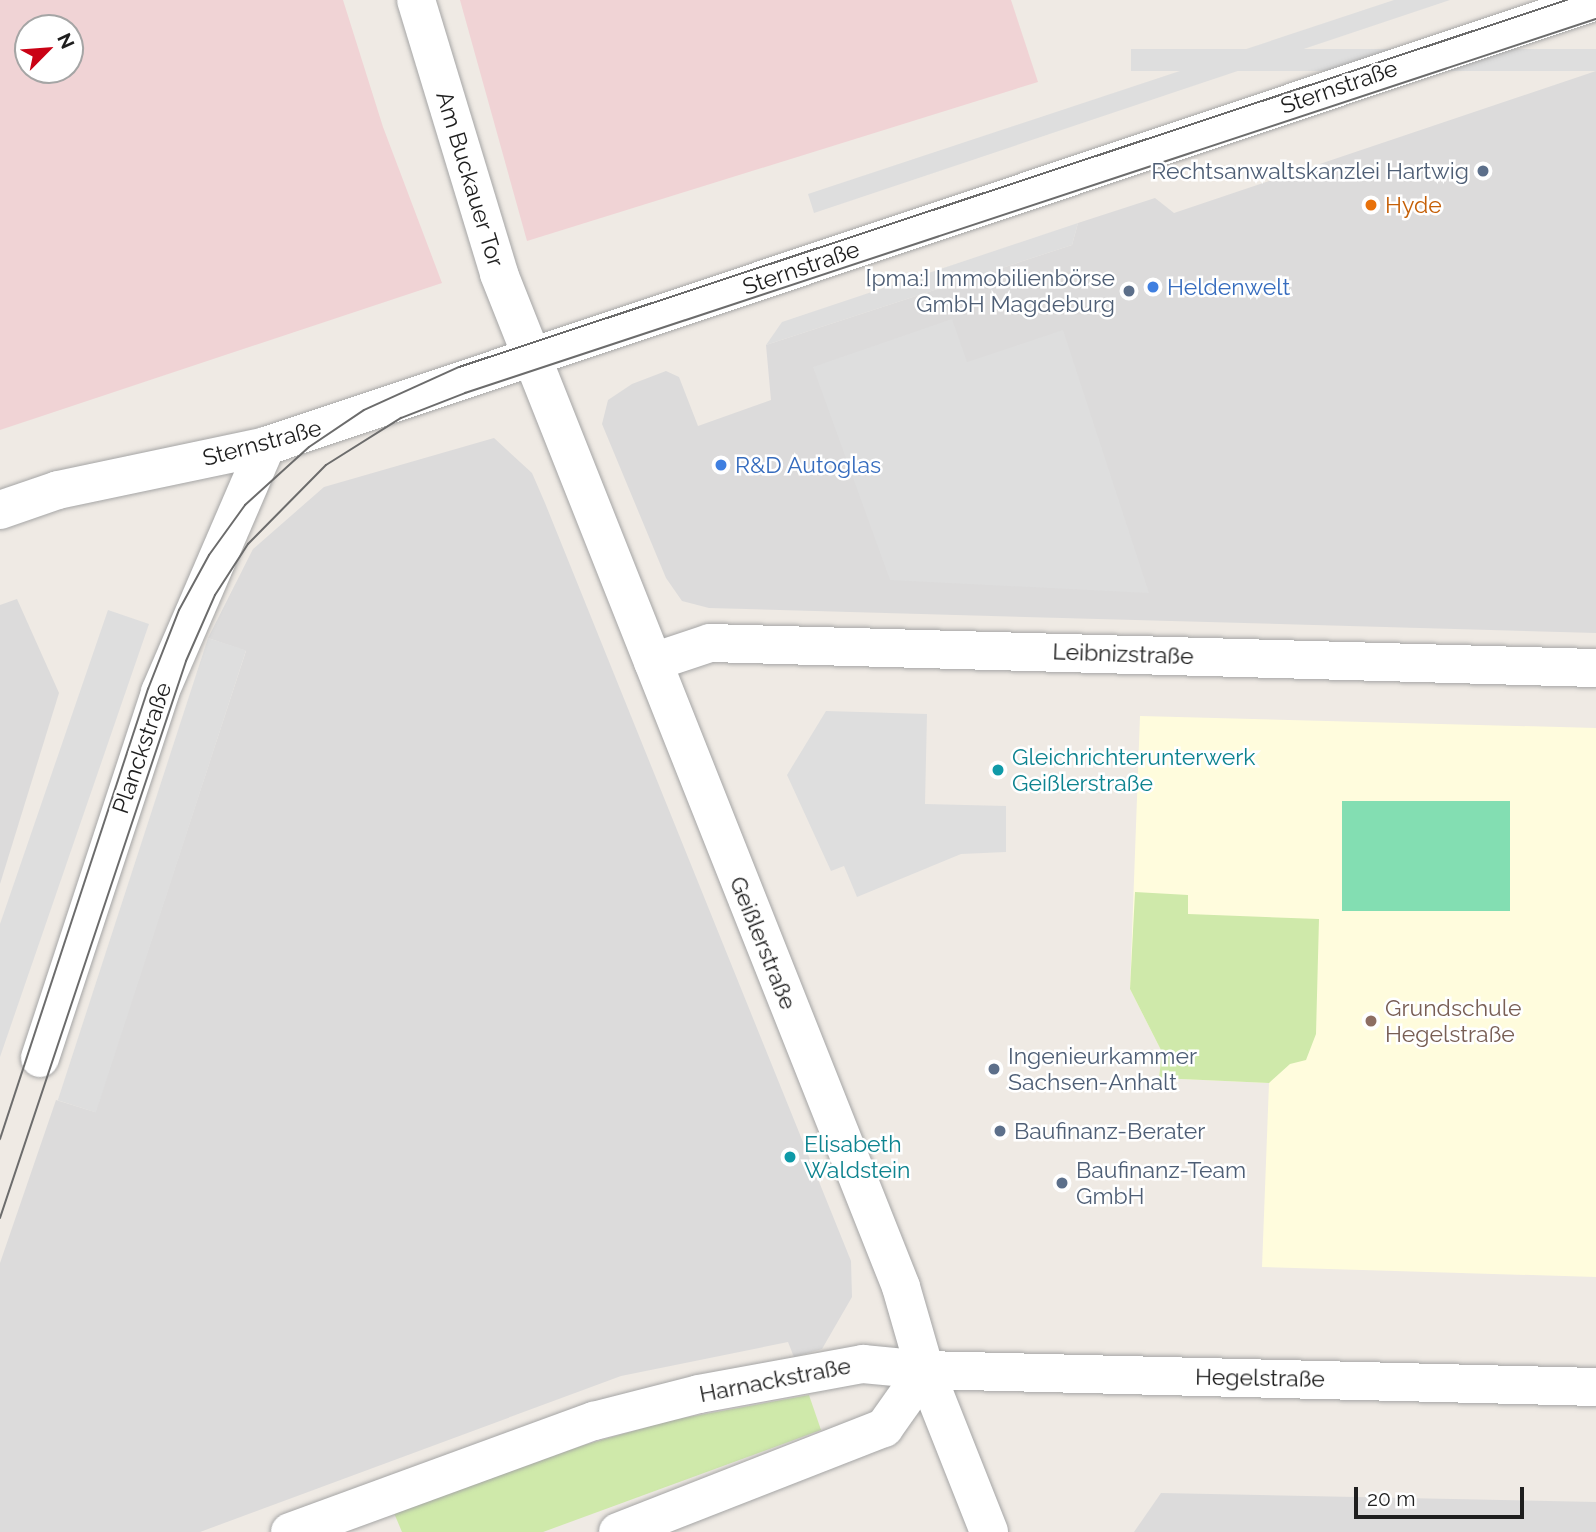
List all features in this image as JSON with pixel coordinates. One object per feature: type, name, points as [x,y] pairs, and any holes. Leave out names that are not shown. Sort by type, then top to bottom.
[{"type":"street","name":"Am Buckauer Tor","points":[[416,0],[499,274],[531,356]]},
{"type":"street","name":"Sternstraße","points":[[0,510],[58,490],[266,446],[1596,1]]},
{"type":"street","name":"Geißlerstraße","points":[[531,356],[901,1287],[925,1370],[989,1532]]},
{"type":"street","name":"Planckstraße","points":[[40,1058],[160,692],[266,446]]},
{"type":"street","name":"Leibnizstraße","points":[[653,662],[710,643],[1596,668]]},
{"type":"street","name":"Harnackstraße","points":[[290,1532],[582,1425],[699,1394],[863,1364],[925,1370]]},
{"type":"street","name":"Hegelstraße","points":[[925,1370],[1596,1387]]},
{"type":"street","points":[[618,1532],[884,1429],[925,1370]]},
{"type":"shaded area","points":[[0,0],[343,0],[383,127],[442,283],[0,430]]},
{"type":"shaded area","points":[[460,0],[1011,0],[1038,82],[527,241]]},
{"type":"shaded area","points":[[1394,0],[1450,0],[814,213],[808,194]]},
{"type":"shaded area","points":[[1131,49],[1596,49],[1596,71],[1131,71]]},
{"type":"shaded area","points":[[1596,71],[1596,633],[709,608],[682,601],[666,578],[602,424],[608,400],[632,384],[666,371],[679,377],[698,426],[771,400],[766,345],[1072,245],[1078,223],[1155,198],[1174,213]]},
{"type":"shaded area","points":[[1078,223],[1072,245],[766,345],[782,322]]},
{"type":"shaded area","points":[[952,319],[967,362],[1063,330],[1149,593],[890,580],[813,367]]},
{"type":"shaded area","points":[[494,438],[532,473],[545,503],[851,1261],[852,1297],[822,1349],[794,1357],[788,1342],[621,1376],[200,1532],[0,1532],[0,1263],[56,1100],[95,1112],[246,651],[208,638],[253,549],[324,487]]},
{"type":"shaded area","points":[[17,599],[59,693],[0,884],[0,605]]},
{"type":"shaded area","points":[[108,610],[149,624],[0,1057],[0,924]]},
{"type":"shaded area","points":[[208,638],[246,650],[96,1113],[58,1100]]},
{"type":"shaded area","points":[[826,711],[927,714],[925,804],[1006,806],[1006,852],[961,854],[857,897],[844,866],[831,871],[787,775]]},
{"type":"shaded area","name":"Grundschule Hegelstraße","points":[[1140,716],[1596,728],[1596,1277],[1262,1267],[1269,1083],[1159,1078],[1162,1052],[1130,989]]},
{"type":"shaded area","points":[[1161,1493],[1596,1502],[1596,1532],[1134,1532]]},
{"type":"green space","points":[[1342,801],[1510,801],[1510,911],[1342,911]]},
{"type":"green space","points":[[1135,892],[1188,895],[1188,914],[1319,919],[1316,1034],[1306,1060],[1290,1064],[1269,1083],[1159,1078],[1162,1052],[1130,989]]},
{"type":"green space","points":[[809,1395],[821,1430],[543,1532],[402,1532],[394,1513],[584,1445],[672,1420]]},
{"type":"tram line","points":[[0,1139],[148,689],[179,610],[209,555],[245,505],[309,447],[364,410],[459,367],[1567,0]]},
{"type":"tram line","points":[[0,1218],[186,661],[215,595],[248,544],[326,465],[401,418],[465,393],[1596,19]]},
{"type":"place","name":"Rechtsanwaltskanzlei Hartwig","points":[[1483,171]]},
{"type":"place","name":"Hyde","points":[[1371,205]]},
{"type":"place","name":"Heldenwelt","points":[[1153,287]]},
{"type":"place","name":"[pma:] Immobilienbörse GmbH Magdeburg","points":[[1129,291]]},
{"type":"place","name":"R&D Autoglas","points":[[721,465]]},
{"type":"place","name":"Gleichrichterunterwerk Geißlerstraße","points":[[998,770]]},
{"type":"place","name":"Grundschule Hegelstraße","points":[[1371,1021]]},
{"type":"place","name":"Ingenieurkammer Sachsen-Anhalt","points":[[994,1069]]},
{"type":"place","name":"Baufinanz-Berater","points":[[1000,1131]]},
{"type":"place","name":"Elisabeth Waldstein","points":[[790,1157]]},
{"type":"place","name":"Baufinanz-Team GmbH","points":[[1062,1183]]}]
